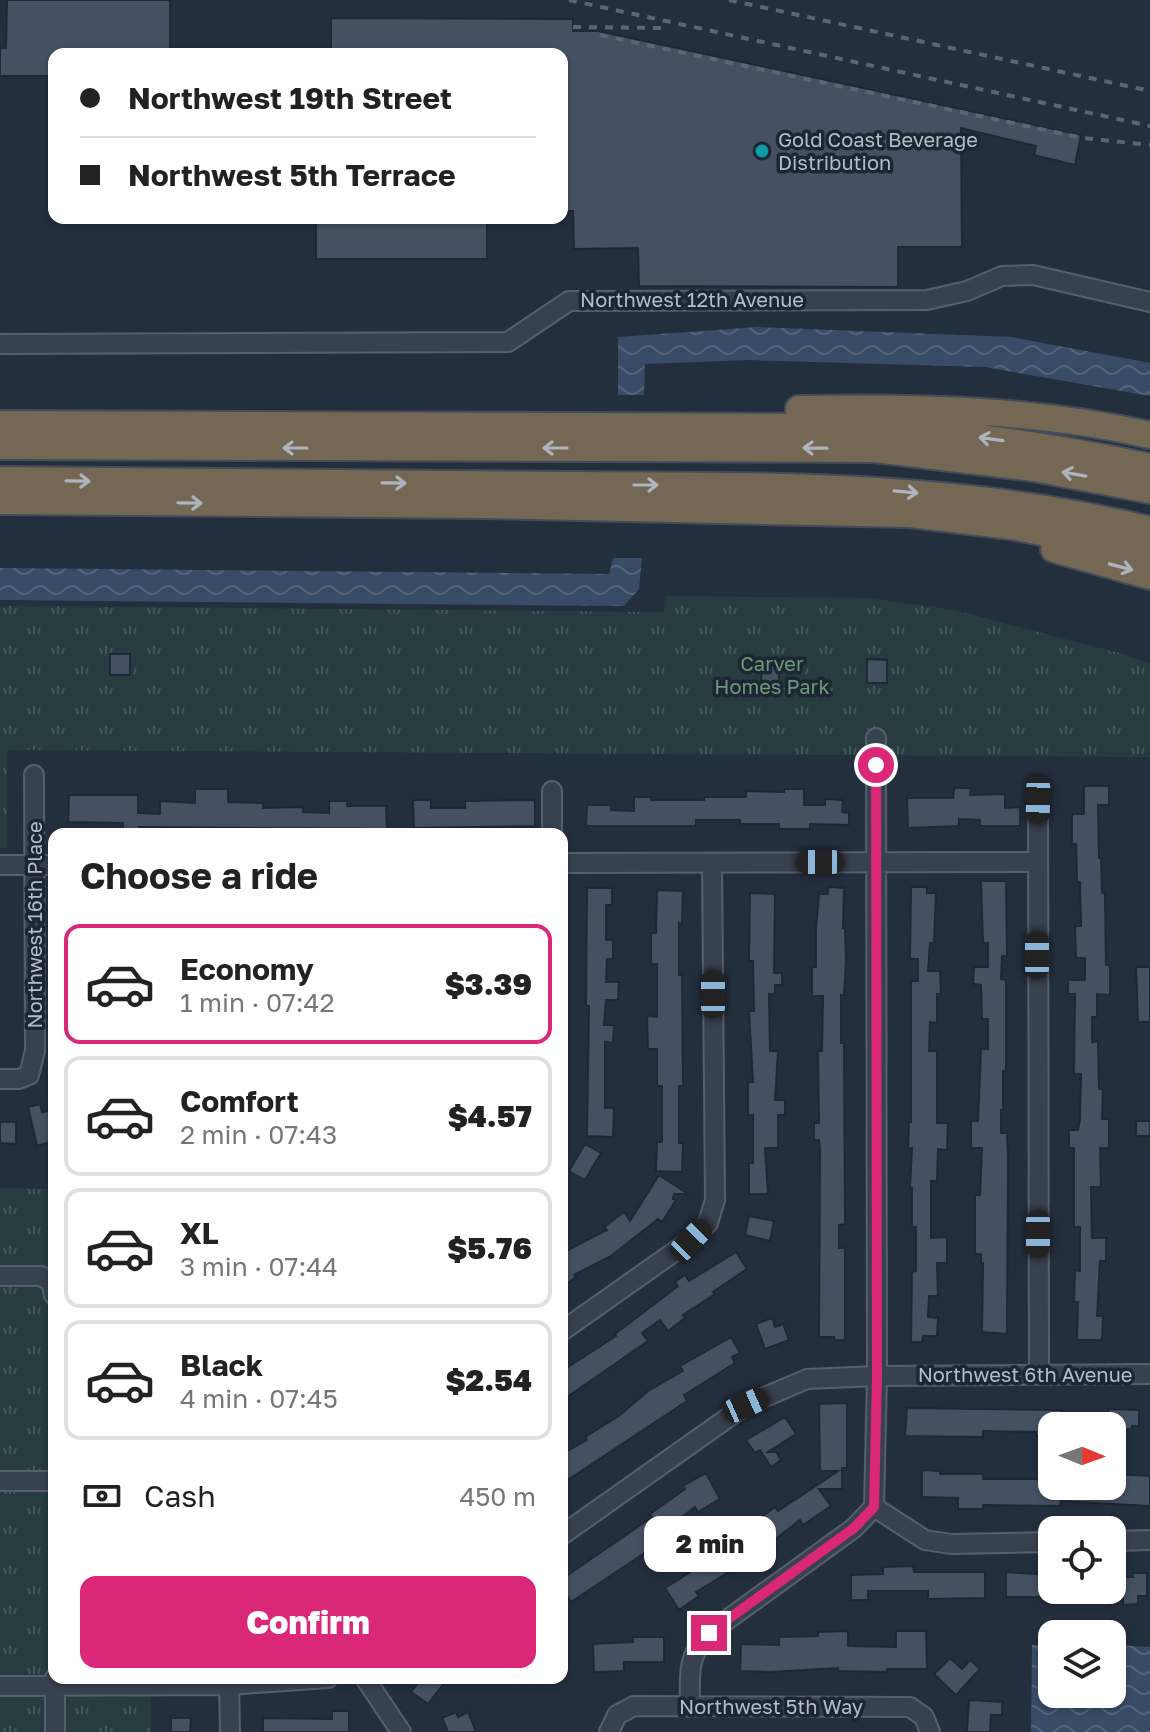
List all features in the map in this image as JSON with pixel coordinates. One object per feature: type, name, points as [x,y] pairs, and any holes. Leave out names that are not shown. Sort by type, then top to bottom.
[{"type":"highway","points":[[669,426],[772,409],[928,409],[1051,419],[1150,435]]},
{"type":"highway","points":[[0,424],[799,425],[903,429],[1021,443],[1150,467]]},
{"type":"highway","points":[[0,446],[875,449],[1034,468],[1150,490]]},
{"type":"highway","points":[[0,480],[835,488],[988,501],[1091,517],[1150,530]]},
{"type":"highway","points":[[0,501],[910,514],[1011,526],[1150,553]]},
{"type":"highway","points":[[910,514],[1064,551],[1150,576]]},
{"type":"street","name":"Northwest 12th Avenue","points":[[0,344],[508,342],[569,301],[927,300],[967,291],[1002,276],[1033,275],[1150,302]]},
{"type":"street","points":[[690,1707],[691,1659],[698,1644],[854,1528],[874,1507],[877,1376],[876,738]]},
{"type":"street","name":"Northwest 16th Place","points":[[0,1079],[19,1079],[29,1075],[35,1051],[34,775]]},
{"type":"street","points":[[552,791],[552,828]]},
{"type":"street","points":[[1038,800],[1039,1375]]},
{"type":"street","points":[[568,863],[1037,862]]},
{"type":"street","points":[[568,1327],[691,1240],[708,1223],[715,1200],[712,863]]},
{"type":"street","points":[[0,865],[48,865]]},
{"type":"street","points":[[0,1276],[41,1276],[48,1283]]},
{"type":"street","name":"Northwest 6th Avenue","points":[[568,1531],[746,1405],[807,1379],[1150,1374]]},
{"type":"street","points":[[0,1481],[48,1481]]},
{"type":"street","points":[[874,1507],[925,1540],[951,1544],[1038,1542]]},
{"type":"street","points":[[1126,1541],[1150,1540]]},
{"type":"street","points":[[0,1686],[48,1683]]},
{"type":"street","points":[[55,1684],[55,1732]]},
{"type":"street","points":[[229,1684],[230,1732]]},
{"type":"street","points":[[369,1684],[401,1732]]},
{"type":"street","name":"Northwest 5th Way","points":[[613,1723],[634,1706],[910,1707],[927,1725]]},
{"type":"green space","name":"Carver Homes Park","points":[[665,596],[868,598],[954,610],[1123,654],[1150,664],[1150,757],[7,750],[7,848],[0,848],[0,606],[664,612]]},
{"type":"green space","points":[[0,1188],[48,1189],[48,1684],[151,1684],[151,1732],[0,1732]]},
{"type":"water","points":[[758,327],[1011,337],[1150,363],[1150,396],[985,367],[749,360],[645,364],[644,395],[618,395],[618,337]]},
{"type":"water","points":[[613,558],[642,558],[639,589],[624,606],[0,600],[0,568],[609,574]]},
{"type":"water","points":[[1032,1645],[1038,1645],[1038,1708],[1126,1708],[1126,1646],[1150,1647],[1150,1732],[1031,1732]]},
{"type":"building","points":[[7,0],[170,0],[170,48],[48,48],[48,76],[0,76],[0,48],[6,48]]},
{"type":"building","name":"Gold Coast Beverage Distribution","points":[[331,18],[573,19],[573,31],[598,31],[1081,135],[1075,165],[1034,155],[1036,146],[961,128],[962,247],[898,247],[898,287],[639,286],[638,248],[574,249],[573,211],[568,211],[568,48],[331,48]]},
{"type":"building","points":[[316,224],[487,224],[487,259],[316,259]]},
{"type":"building","points":[[110,654],[130,654],[130,675],[110,675]]},
{"type":"building","points":[[867,659],[887,660],[887,683],[867,683]]},
{"type":"building","points":[[762,665],[779,665],[779,684],[761,684]]},
{"type":"building","points":[[1084,786],[1109,786],[1109,805],[1098,805],[1110,995],[1097,994],[1097,1017],[1092,1017],[1092,1042],[1098,1041],[1099,1089],[1103,1089],[1102,1119],[1109,1119],[1109,1148],[1100,1148],[1101,1187],[1091,1187],[1092,1238],[1106,1238],[1106,1261],[1100,1261],[1097,1316],[1103,1316],[1102,1340],[1077,1340],[1078,1302],[1074,1302],[1075,1270],[1080,1271],[1080,1227],[1074,1227],[1074,1148],[1069,1148],[1069,1130],[1078,1130],[1081,1074],[1074,1074],[1075,994],[1068,994],[1068,980],[1085,980],[1085,958],[1076,958],[1075,926],[1081,926],[1080,882],[1077,882],[1076,844],[1072,844],[1072,814],[1084,814]]},
{"type":"building","points":[[954,788],[971,788],[970,795],[1005,794],[1005,808],[1020,807],[1020,826],[980,826],[980,820],[959,819],[959,826],[908,828],[907,798],[953,798]]},
{"type":"building","points":[[195,789],[228,789],[228,802],[263,803],[263,808],[303,807],[303,812],[329,813],[329,801],[347,801],[347,806],[386,806],[387,828],[123,828],[123,823],[68,822],[69,795],[138,795],[138,813],[160,814],[160,801],[195,803]]},
{"type":"building","points":[[784,789],[804,789],[804,805],[825,805],[825,799],[843,800],[842,812],[849,813],[849,825],[810,824],[810,829],[779,829],[779,824],[696,820],[696,826],[586,826],[587,805],[611,805],[611,810],[634,811],[634,797],[704,800],[704,797],[746,797],[746,791],[784,792]]},
{"type":"building","points":[[413,800],[431,800],[431,808],[465,808],[465,801],[535,800],[535,826],[414,828]]},
{"type":"building","points":[[981,881],[1006,881],[1007,956],[1002,956],[1001,979],[1006,980],[1006,1071],[1003,1071],[1001,1133],[1007,1133],[1008,1157],[1007,1334],[982,1332],[983,1263],[981,1254],[975,1254],[975,1195],[980,1195],[982,1148],[971,1148],[971,1121],[978,1121],[981,1049],[988,1049],[988,1019],[982,1019],[981,985],[973,984],[974,967],[988,967],[988,943],[983,943]]},
{"type":"building","points":[[828,887],[844,888],[846,960],[844,995],[841,995],[841,1043],[844,1043],[845,1224],[839,1225],[839,1248],[845,1248],[845,1340],[819,1337],[820,1149],[819,1140],[814,1140],[814,1123],[819,1123],[818,1051],[822,1051],[823,996],[812,996],[812,967],[816,967],[819,894],[828,894]]},
{"type":"building","points":[[911,887],[927,887],[927,893],[936,893],[934,943],[930,943],[928,971],[940,971],[941,994],[937,994],[937,1023],[930,1022],[929,1051],[937,1051],[937,1123],[948,1123],[947,1150],[938,1149],[937,1181],[931,1181],[931,1238],[947,1237],[947,1263],[937,1263],[938,1296],[929,1296],[928,1317],[938,1318],[937,1336],[923,1336],[922,1342],[911,1342],[916,1227],[912,1227],[910,1188],[912,1148],[908,1148],[911,1122],[911,981],[918,981],[918,959],[910,959]]},
{"type":"building","points":[[587,888],[612,888],[612,905],[606,905],[606,940],[613,940],[613,959],[607,959],[606,982],[619,982],[618,1000],[606,1000],[604,1025],[614,1025],[613,1043],[605,1042],[605,1108],[614,1108],[613,1137],[587,1136]]},
{"type":"building","points":[[657,890],[683,891],[682,924],[679,923],[683,1086],[679,1086],[679,1143],[683,1143],[682,1172],[656,1171],[657,1142],[662,1142],[662,1086],[657,1086],[657,1049],[648,1049],[647,1016],[657,1017],[657,964],[651,964],[651,933],[656,933]]},
{"type":"building","points":[[750,893],[775,894],[774,973],[782,973],[782,985],[775,985],[775,994],[769,994],[770,1051],[778,1051],[775,1100],[785,1100],[785,1115],[778,1115],[778,1148],[765,1148],[768,1194],[749,1194],[749,1163],[753,1163],[753,1115],[748,1115],[748,1082],[753,1082],[749,1011],[754,1011],[753,961],[749,961]]},
{"type":"building","points":[[1136,967],[1150,967],[1150,1022],[1138,1022]]},
{"type":"building","points":[[40,1104],[42,1112],[48,1111],[48,1143],[37,1146],[28,1107]]},
{"type":"building","points":[[1136,1121],[1150,1121],[1150,1136],[1136,1136]]},
{"type":"building","points":[[0,1122],[16,1122],[16,1144],[0,1143]]},
{"type":"building","points":[[585,1144],[601,1153],[585,1180],[569,1171]]},
{"type":"building","points":[[659,1175],[688,1194],[674,1194],[673,1199],[676,1200],[662,1222],[658,1219],[611,1256],[574,1275],[576,1277],[568,1283],[568,1250],[607,1230],[604,1227],[624,1212],[630,1221]]},
{"type":"building","points":[[749,1216],[774,1221],[770,1241],[745,1235]]},
{"type":"building","points":[[736,1252],[747,1269],[683,1315],[685,1318],[668,1331],[660,1320],[642,1333],[648,1341],[568,1396],[568,1367],[616,1336],[678,1286],[675,1282],[685,1275],[689,1281]]},
{"type":"building","points":[[772,1318],[775,1327],[783,1324],[789,1340],[765,1349],[756,1324]]},
{"type":"building","points":[[731,1337],[740,1353],[732,1357],[735,1363],[684,1395],[687,1401],[568,1480],[568,1451],[587,1440],[585,1437],[619,1416],[648,1391],[683,1371],[680,1366]]},
{"type":"building","points":[[847,1403],[847,1468],[842,1468],[842,1489],[819,1489],[831,1506],[803,1525],[800,1520],[765,1550],[696,1592],[699,1596],[679,1610],[665,1588],[700,1566],[697,1562],[757,1525],[755,1522],[775,1507],[778,1511],[838,1471],[820,1471],[819,1404]]},
{"type":"building","points":[[907,1408],[1061,1410],[1038,1412],[1038,1436],[1036,1432],[983,1431],[983,1437],[905,1436]]},
{"type":"building","points":[[1108,1409],[1139,1410],[1139,1426],[1132,1426],[1132,1429],[1126,1429],[1126,1412],[1108,1412]]},
{"type":"building","points":[[785,1417],[796,1434],[768,1452],[776,1452],[781,1460],[771,1467],[760,1450],[755,1453],[746,1440]]},
{"type":"building","points":[[922,1470],[940,1471],[940,1474],[983,1474],[983,1479],[1038,1479],[1038,1500],[1126,1500],[1126,1475],[1150,1476],[1150,1506],[1061,1501],[1060,1506],[983,1505],[983,1509],[958,1509],[958,1498],[922,1497]]},
{"type":"building","points":[[706,1473],[720,1499],[698,1512],[695,1507],[654,1538],[658,1544],[571,1602],[568,1597],[568,1575],[652,1517],[650,1514],[685,1489],[683,1486]]},
{"type":"building","points":[[913,1566],[914,1572],[985,1572],[985,1598],[928,1599],[928,1591],[868,1591],[868,1600],[851,1600],[851,1575],[883,1574],[883,1567]]},
{"type":"building","points":[[1006,1572],[1038,1574],[1038,1597],[1006,1597]]},
{"type":"building","points":[[1132,1573],[1147,1573],[1147,1596],[1138,1596],[1138,1604],[1123,1605],[1126,1604],[1126,1577],[1133,1577]]},
{"type":"building","points":[[848,1631],[848,1646],[896,1647],[896,1631],[926,1631],[927,1669],[887,1669],[887,1672],[838,1671],[838,1668],[740,1671],[741,1644],[779,1645],[779,1637]]},
{"type":"building","points":[[633,1637],[664,1637],[664,1662],[624,1662],[624,1671],[594,1672],[593,1644],[633,1642]]},
{"type":"building","points":[[950,1658],[962,1669],[970,1660],[980,1669],[956,1695],[934,1674]]},
{"type":"building","points":[[417,1684],[443,1684],[428,1704],[411,1692]]},
{"type":"building","points":[[969,1700],[1002,1702],[1002,1715],[991,1715],[990,1732],[967,1732]]},
{"type":"building","points":[[332,1711],[349,1711],[349,1732],[263,1732],[263,1718],[332,1719]]},
{"type":"building","points":[[456,1712],[458,1717],[468,1712],[476,1732],[448,1732],[442,1718]]},
{"type":"building","points":[[171,1718],[191,1718],[190,1732],[171,1732]]},
{"type":"railway","points":[[569,0],[1150,126]]},
{"type":"railway","points":[[729,0],[1150,91]]},
{"type":"railway","points":[[573,27],[661,28]]},
{"type":"railway","points":[[600,35],[1083,138],[1150,145]]},
{"type":"place","name":"Gold Coast Beverage Distribution","points":[[762,151]]},
{"type":"route","points":[[709,1633],[854,1528],[874,1507],[877,1376],[876,765]]}]
